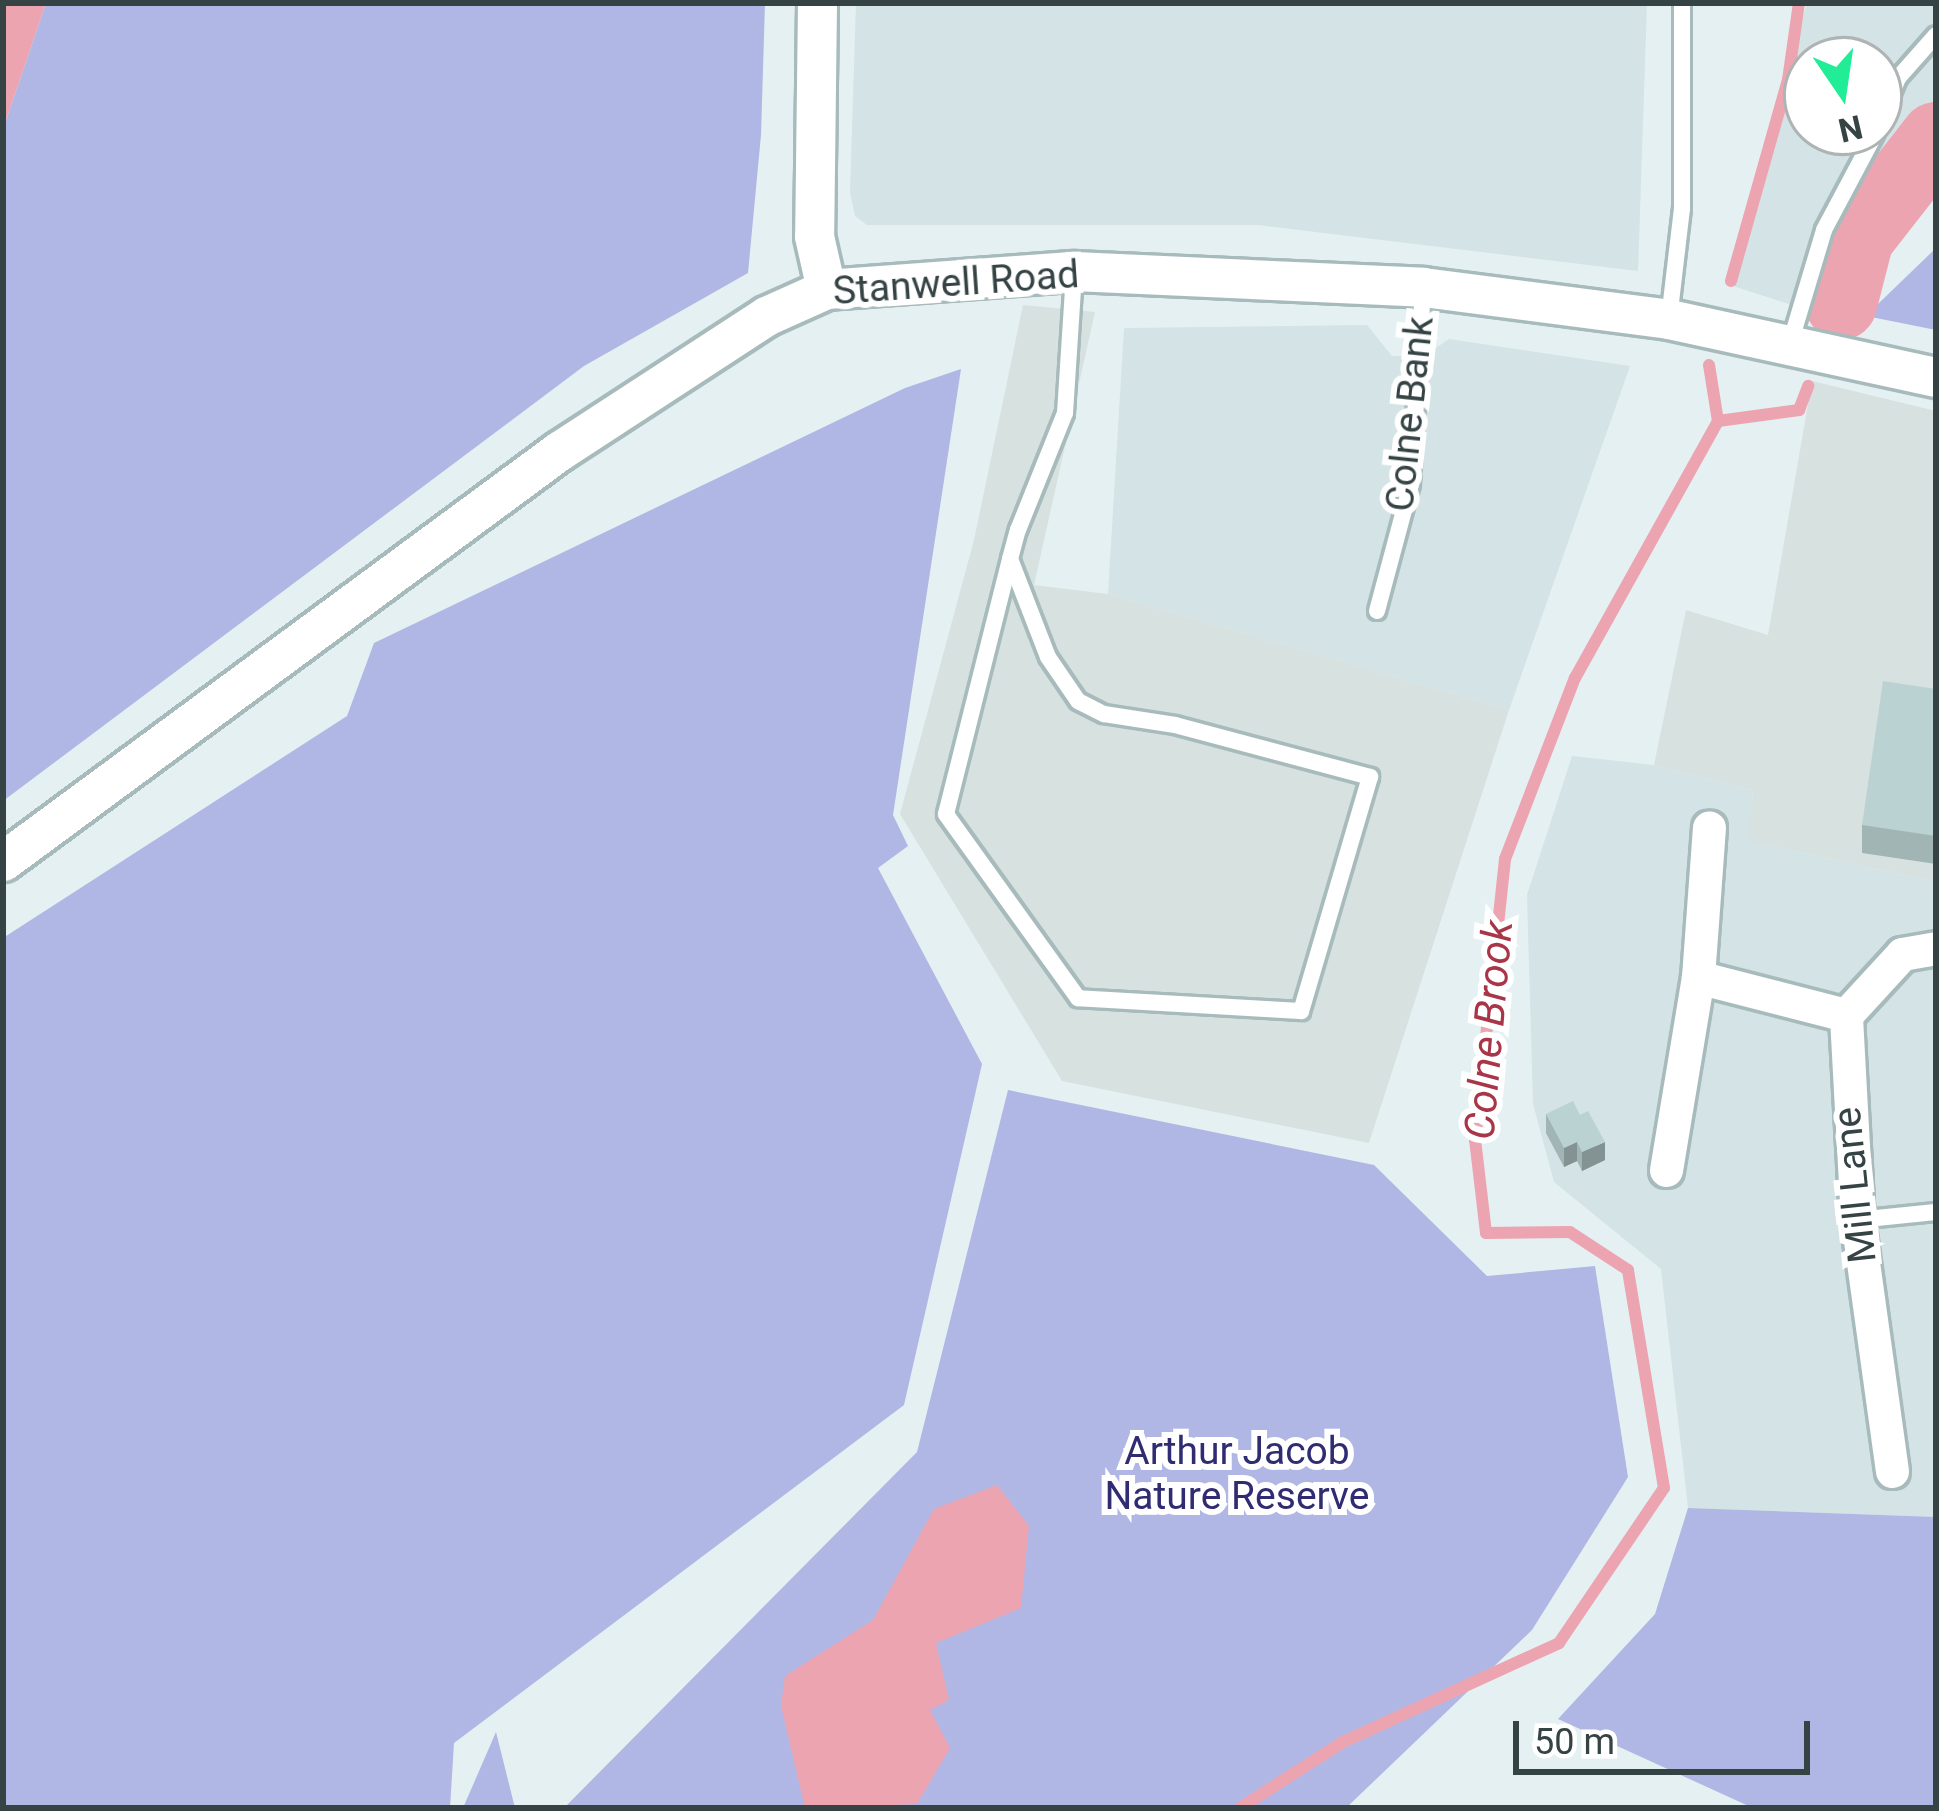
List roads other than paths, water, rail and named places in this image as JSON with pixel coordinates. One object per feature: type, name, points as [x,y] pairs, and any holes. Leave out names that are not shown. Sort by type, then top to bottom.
[{"type":"street","points":[[817,3],[814,236],[826,289]]},
{"type":"street","name":"Stanwell Road","points":[[3,861],[560,451],[766,316],[826,289],[1074,271],[1423,287],[1669,319],[1936,377]]},
{"type":"street","points":[[1666,1170],[1698,977],[1709,827]]},
{"type":"street","points":[[1698,977],[1846,1015],[1902,954],[1936,948]]},
{"type":"street","name":"Mill Lane","points":[[1846,1015],[1857,1220],[1892,1471]]},
{"type":"lane","points":[[1669,319],[1682,209],[1682,3]]},
{"type":"lane","points":[[1903,72],[1936,35]]},
{"type":"lane","points":[[1799,349],[1824,230],[1862,156]]},
{"type":"lane","points":[[1010,559],[1048,657],[1078,701],[1104,714],[1370,777],[1301,1011],[1078,998],[946,814],[1010,559],[1065,413],[1074,271]]},
{"type":"lane","name":"Colne Bank","points":[[1377,611],[1411,484],[1423,287]]},
{"type":"lane","points":[[1857,1220],[1936,1212]]},
{"type":"waterway","points":[[1731,281],[1788,80],[1799,3]]},
{"type":"waterway","name":"Colne Brook","points":[[1841,304],[1858,238],[1936,138]]},
{"type":"waterway","points":[[1709,365],[1718,421]]},
{"type":"waterway","name":"Colne Brook","points":[[1240,1808],[1343,1742],[1559,1643],[1664,1488],[1628,1270],[1570,1232],[1486,1233],[1475,1140],[1505,859],[1575,678],[1718,421],[1799,410],[1808,386]]},
{"type":"park label","name":"Arthur Jacob Nature Reserve","points":[[1237,1474]]}]
